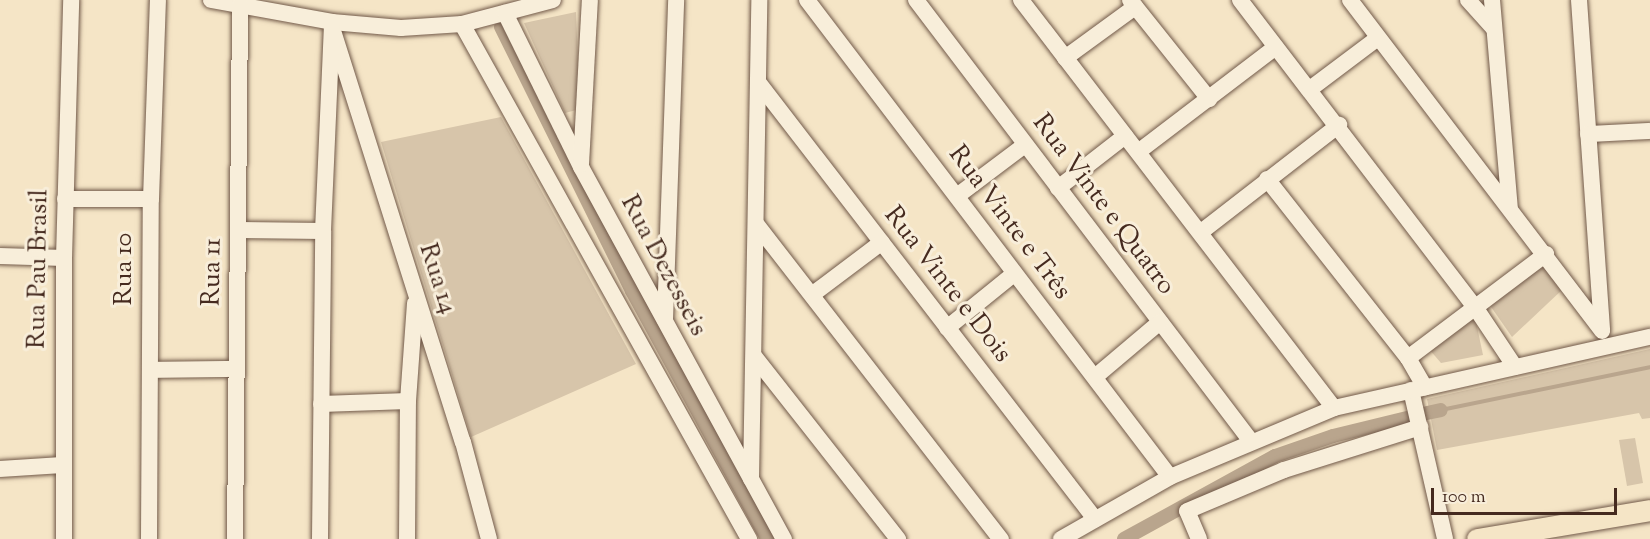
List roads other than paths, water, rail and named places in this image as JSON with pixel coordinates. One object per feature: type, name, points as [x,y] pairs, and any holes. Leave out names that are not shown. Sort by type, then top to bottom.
[{"type":"main road","points":[[1477,539],[1550,533],[1650,510]]},
{"type":"street","name":"Rua Pau Brasil","points":[[64,539],[62,465],[64,258],[72,0]]},
{"type":"street","name":"Rua 10","points":[[149,539],[151,199],[158,0]]},
{"type":"street","points":[[211,0],[333,28],[401,28],[462,24],[553,0]]},
{"type":"street","points":[[581,167],[590,0]]},
{"type":"street","points":[[665,322],[676,0]]},
{"type":"street","points":[[751,481],[759,0]]},
{"type":"street","name":"Rua Vinte e Três","points":[[807,0],[1170,477]]},
{"type":"street","name":"Rua Vinte e Quatro","points":[[916,0],[1250,440]]},
{"type":"street","points":[[1021,0],[1334,408]]},
{"type":"street","points":[[1240,0],[1339,125],[1475,307],[1515,367]]},
{"type":"street","points":[[1350,0],[1546,254],[1603,338]]},
{"type":"street","points":[[1468,0],[1494,29]]},
{"type":"street","points":[[1492,0],[1510,209]]},
{"type":"street","points":[[1579,0],[1603,338]]},
{"type":"street","points":[[1065,58],[1133,3],[1209,99]]},
{"type":"street","name":"Rua 11","points":[[235,539],[240,5]]},
{"type":"street","name":"Rua Dezesseis","points":[[505,13],[581,167],[784,539]]},
{"type":"street","points":[[462,24],[750,539]]},
{"type":"street","points":[[320,539],[323,231],[333,28]]},
{"type":"street","name":"Rua 14","points":[[333,28],[463,442],[489,539]]},
{"type":"street","points":[[1310,89],[1378,38]]},
{"type":"street","points":[[1138,152],[1276,47]]},
{"type":"street","name":"Rua Vinte e Dois","points":[[758,82],[1095,519]]},
{"type":"street","points":[[1201,232],[1339,125]]},
{"type":"street","points":[[1588,134],[1650,131]]},
{"type":"street","points":[[1058,188],[1125,136]]},
{"type":"street","points":[[957,196],[1025,145]]},
{"type":"street","points":[[1267,179],[1408,358],[1418,389],[1420,427],[1444,539]]},
{"type":"street","points":[[65,199],[151,199]]},
{"type":"street","points":[[757,225],[813,294],[1000,539]]},
{"type":"street","points":[[239,230],[323,231]]},
{"type":"street","points":[[813,294],[882,242]]},
{"type":"street","points":[[1408,358],[1546,254]]},
{"type":"street","points":[[0,256],[64,258]]},
{"type":"street","points":[[947,328],[1015,273]]},
{"type":"street","points":[[407,539],[408,401],[415,295]]},
{"type":"street","points":[[1095,377],[1160,322]]},
{"type":"street","points":[[1061,539],[1170,477],[1250,440],[1334,408],[1515,367],[1603,338],[1650,337]]},
{"type":"street","points":[[754,356],[898,539]]},
{"type":"street","points":[[150,370],[237,369]]},
{"type":"street","points":[[321,404],[408,401]]},
{"type":"street","points":[[1200,539],[1187,511],[1284,470],[1420,427]]},
{"type":"street","points":[[0,469],[62,465]]},
{"type":"waterway","points":[[501,27],[632,291],[767,539]]},
{"type":"waterway","points":[[1441,410],[1650,367]]},
{"type":"waterway","points":[[1427,413],[1441,410]]},
{"type":"waterway","points":[[1124,539],[1275,456],[1333,436],[1407,418]]}]
